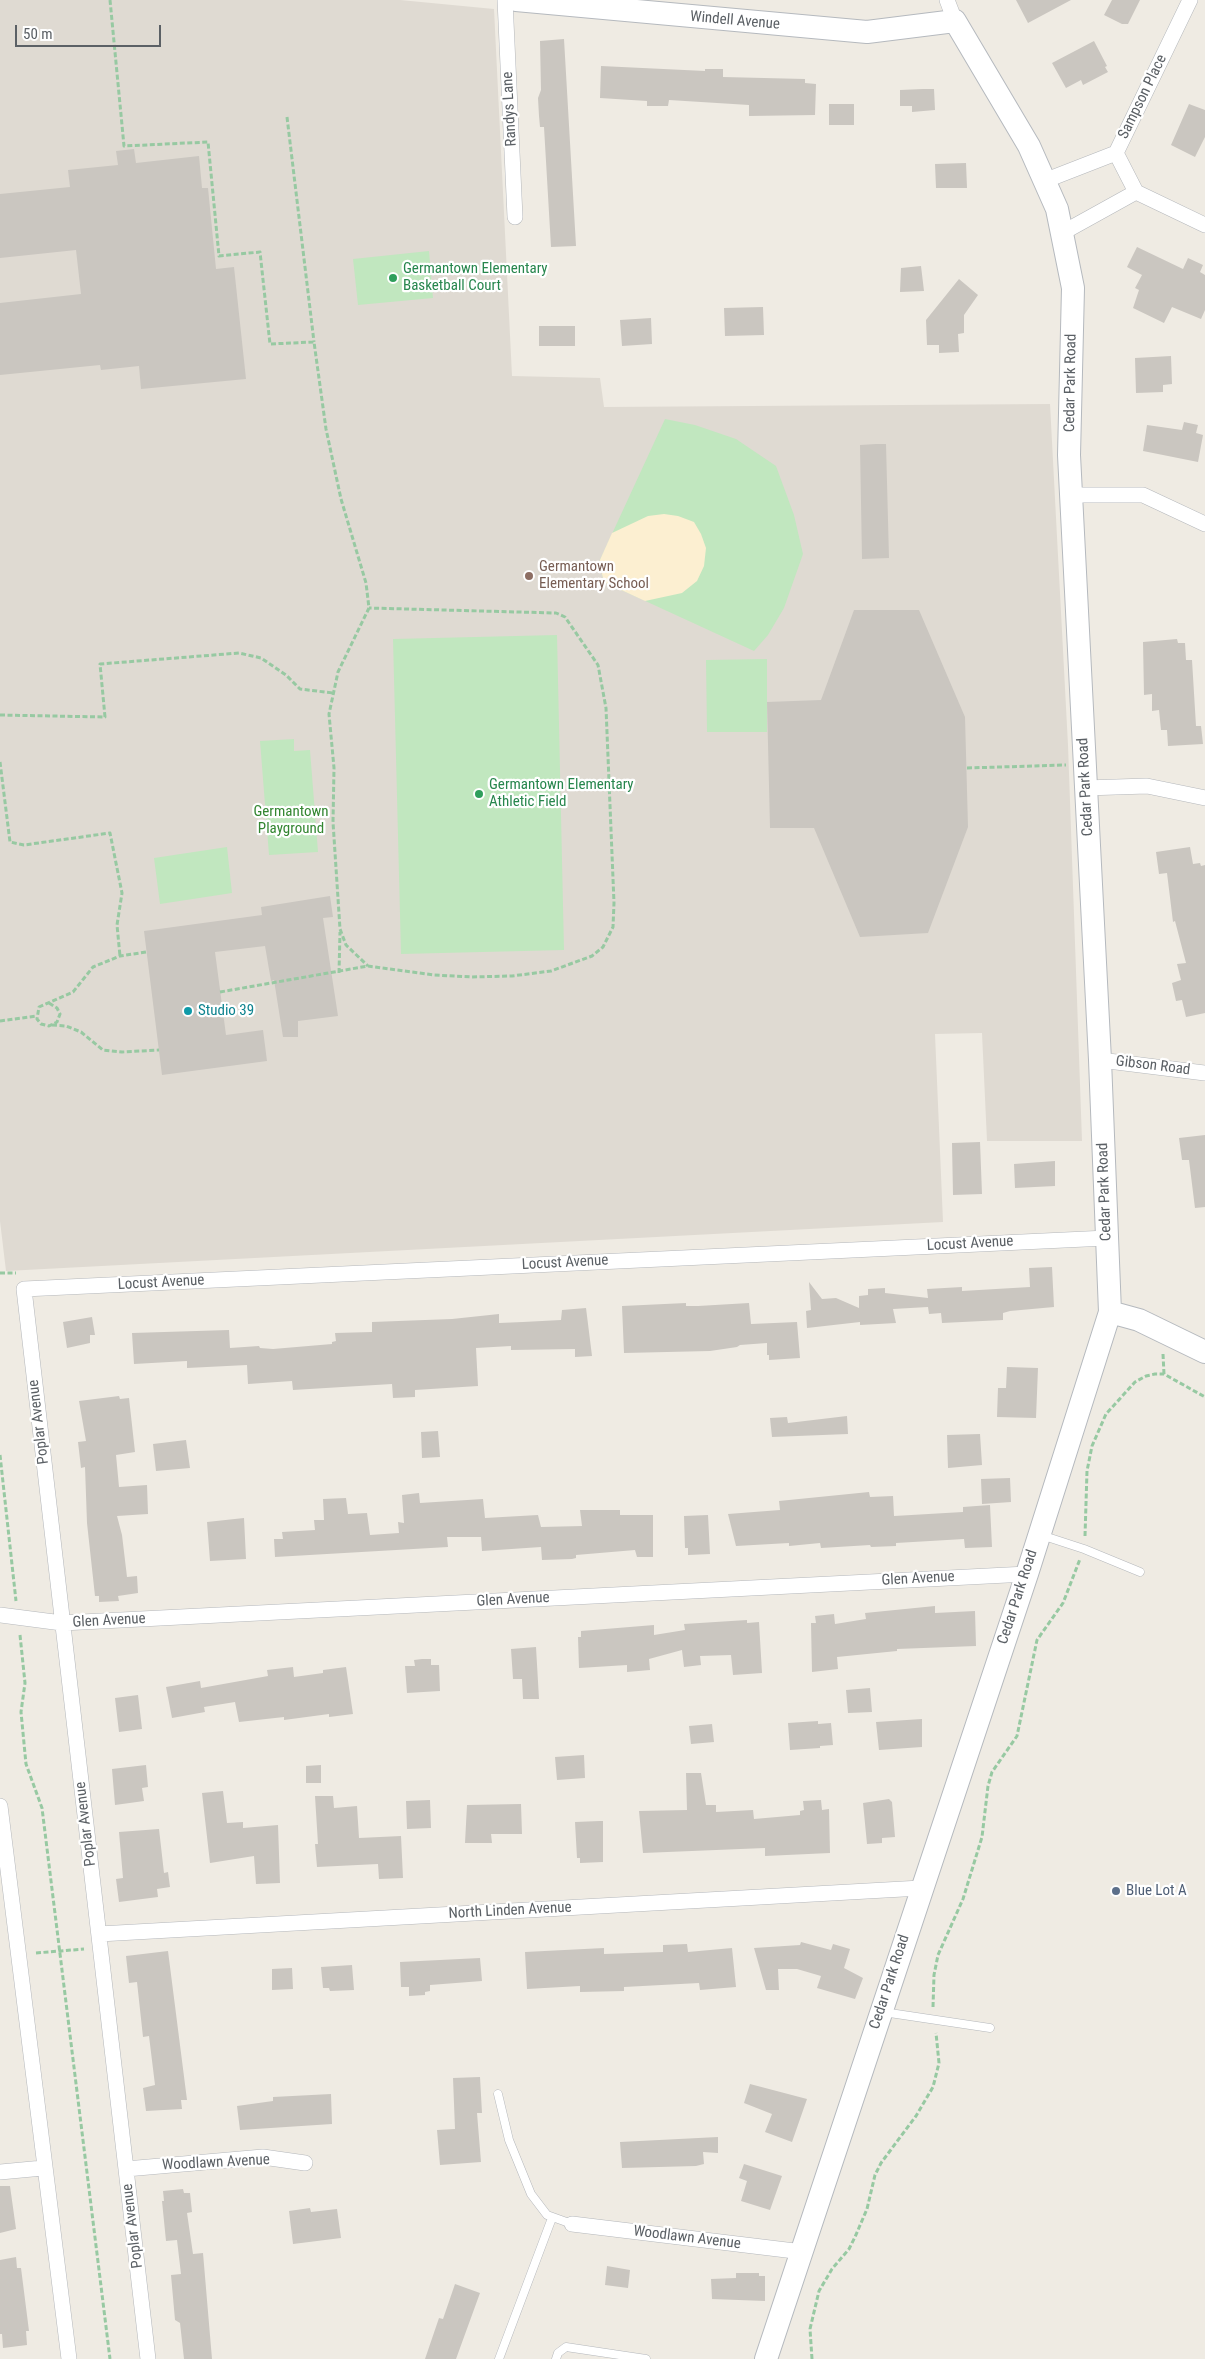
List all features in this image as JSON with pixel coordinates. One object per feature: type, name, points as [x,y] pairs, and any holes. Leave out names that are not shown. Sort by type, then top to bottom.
[{"type":"street","name":"Randys Lane","points":[[505,0],[515,217]]},
{"type":"street","name":"Windell Avenue","points":[[516,0],[867,32],[954,21]]},
{"type":"street","name":"Cedar Park Road","points":[[766,2359],[1026,1574],[1110,1312],[1100,1060],[1069,455],[1073,288],[1057,209],[1029,146],[954,21],[947,0]]},
{"type":"street","name":"Sampson Place","points":[[1044,181],[1116,153],[1190,0]]},
{"type":"street","points":[[1116,153],[1136,192],[1205,225]]},
{"type":"street","points":[[1062,233],[1136,192]]},
{"type":"street","points":[[1072,494],[1142,495],[1205,524]]},
{"type":"street","points":[[1085,788],[1147,786],[1205,798]]},
{"type":"street","name":"Gibson Road","points":[[1100,1060],[1205,1072]]},
{"type":"street","name":"Locust Avenue","points":[[24,1289],[1107,1238]]},
{"type":"street","name":"Poplar Avenue","points":[[24,1289],[148,2359]]},
{"type":"street","points":[[1110,1312],[1139,1320],[1205,1352]]},
{"type":"street","name":"Glen Avenue","points":[[0,1615],[62,1623],[1026,1574]]},
{"type":"street","points":[[0,1806],[6,1911],[18,1955],[68,2359]]},
{"type":"street","name":"North Linden Avenue","points":[[100,1940],[921,1888]]},
{"type":"street","name":"Woodlawn Avenue","points":[[126,2168],[263,2157],[305,2163]]},
{"type":"street","points":[[0,2172],[43,2168]]},
{"type":"street","name":"Woodlawn Avenue","points":[[572,2224],[803,2252]]},
{"type":"lane","points":[[1039,1534],[1084,1549],[1140,1572]]},
{"type":"lane","points":[[881,2012],[934,2022],[990,2028]]},
{"type":"lane","points":[[498,2094],[504,2126],[521,2171],[539,2208],[552,2218],[572,2224]]},
{"type":"lane","points":[[500,2359],[552,2218]]},
{"type":"lane","points":[[556,2359],[558,2354],[566,2347],[646,2359]]},
{"type":"path","points":[[110,0],[124,146],[208,142],[219,256],[260,252],[270,344],[314,342]]},
{"type":"path","points":[[287,117],[314,342],[333,464],[340,498],[366,583],[370,608],[338,672],[329,714],[334,768],[332,822],[340,929],[339,973]]},
{"type":"path","points":[[220,992],[339,973],[368,966],[434,975],[472,977],[512,976],[550,970],[581,961],[603,947],[613,927],[614,903],[606,708],[598,665],[566,617],[556,613],[370,608]]},
{"type":"path","points":[[0,721],[0,715],[105,717],[100,664],[239,653],[261,658],[286,675],[300,689],[332,693]]},
{"type":"path","points":[[0,762],[10,842],[24,845],[110,833],[122,893],[117,925],[120,956]]},
{"type":"path","points":[[967,768],[1084,764]]},
{"type":"path","points":[[340,929],[346,945],[368,966]]},
{"type":"path","points":[[146,952],[120,956],[93,967],[73,992],[39,1007],[37,1016],[41,1024],[66,1026],[81,1032],[103,1050],[122,1052],[159,1050]]},
{"type":"path","points":[[49,1003],[58,1008],[60,1014],[59,1020],[52,1026]]},
{"type":"path","points":[[0,1021],[37,1016]]},
{"type":"path","points":[[0,1273],[24,1274]]},
{"type":"path","points":[[812,2359],[810,2324],[819,2290],[832,2269],[849,2249],[855,2237],[867,2209],[875,2175],[881,2163],[916,2116],[933,2087],[939,2052],[932,2001],[934,1976],[941,1947],[963,1899],[982,1837],[988,1786],[992,1772],[1017,1736],[1037,1640],[1063,1603],[1084,1549],[1087,1517],[1087,1471],[1092,1446],[1106,1414],[1135,1382],[1146,1376],[1164,1374],[1205,1397]]},
{"type":"path","points":[[0,1455],[25,1683],[21,1712],[26,1764],[42,1808],[110,2359]]},
{"type":"path","points":[[18,1955],[59,1951],[100,1940]]},
{"type":"shaded area","name":"Germantown Elementary School","points":[[0,0],[400,0],[494,9],[512,376],[600,378],[604,407],[1050,404],[1068,745],[1082,1141],[987,1141],[982,1033],[935,1034],[943,1222],[6,1271],[0,1221]]},
{"type":"green space","name":"Germantown Elementary Basketball Court","points":[[429,251],[433,298],[358,305],[353,259]]},
{"type":"green space","points":[[665,419],[695,425],[736,439],[776,466],[794,515],[803,554],[784,608],[768,635],[754,651],[604,582],[599,562]]},
{"type":"green space","name":"Germantown Elementary Athletic Field","points":[[557,635],[564,950],[401,954],[393,639]]},
{"type":"green space","points":[[767,659],[767,732],[707,732],[706,660]]},
{"type":"green space","name":"Germantown Playground","points":[[294,739],[294,751],[310,750],[318,852],[269,855],[260,741]]},
{"type":"green space","points":[[227,847],[232,893],[160,904],[154,858]]},
{"type":"sand","points":[[664,514],[678,516],[694,522],[701,534],[706,548],[704,566],[697,581],[682,593],[645,601],[604,582],[599,562],[612,533],[648,516]]},
{"type":"building","points":[[1016,0],[1071,0],[1028,23]]},
{"type":"building","points":[[1112,0],[1140,0],[1128,24],[1122,24],[1104,15]]},
{"type":"building","points":[[564,39],[576,246],[551,247],[544,127],[540,127],[538,98],[541,90],[540,41]]},
{"type":"building","points":[[1094,41],[1107,66],[1105,67],[1108,72],[1083,85],[1081,80],[1066,88],[1052,63]]},
{"type":"building","points":[[601,66],[705,71],[705,69],[723,69],[723,77],[805,79],[805,83],[816,84],[815,115],[749,116],[749,105],[669,100],[668,106],[647,106],[647,101],[600,98]]},
{"type":"building","points":[[934,89],[935,110],[912,112],[912,106],[900,106],[900,90]]},
{"type":"building","points":[[829,104],[854,104],[854,125],[829,125]]},
{"type":"building","points":[[1189,104],[1205,110],[1205,137],[1195,157],[1171,145]]},
{"type":"building","points":[[134,149],[136,163],[199,156],[202,188],[208,188],[216,269],[234,267],[246,379],[141,389],[139,366],[101,370],[100,365],[0,375],[0,303],[81,294],[76,250],[0,258],[0,194],[70,187],[68,170],[118,165],[116,151]]},
{"type":"building","points":[[966,163],[967,188],[936,188],[935,164]]},
{"type":"building","points":[[1137,247],[1183,269],[1188,258],[1203,265],[1200,272],[1205,275],[1205,310],[1201,319],[1172,307],[1164,323],[1133,308],[1139,290],[1135,288],[1142,275],[1127,267]]},
{"type":"building","points":[[921,266],[924,291],[900,292],[901,268]]},
{"type":"building","points":[[959,279],[978,295],[964,315],[964,333],[958,334],[959,352],[939,353],[939,345],[927,345],[926,320]]},
{"type":"building","points":[[763,307],[764,335],[725,336],[724,308]]},
{"type":"building","points":[[651,318],[652,344],[622,346],[620,320]]},
{"type":"building","points":[[539,326],[575,326],[575,346],[539,346]]},
{"type":"building","points":[[1171,356],[1172,384],[1163,385],[1163,392],[1136,393],[1135,358]]},
{"type":"building","points":[[1184,422],[1198,425],[1196,433],[1203,435],[1198,462],[1143,451],[1147,425],[1182,430]]},
{"type":"building","points":[[886,444],[889,558],[862,559],[860,445]]},
{"type":"building","points":[[854,610],[919,610],[965,717],[968,827],[928,933],[860,937],[814,828],[770,828],[767,702],[821,700]]},
{"type":"building","points":[[1177,639],[1178,643],[1185,643],[1186,660],[1192,660],[1196,726],[1201,726],[1203,744],[1168,746],[1167,730],[1161,730],[1159,710],[1152,711],[1152,694],[1144,695],[1143,642]]},
{"type":"building","points":[[1190,847],[1193,864],[1200,863],[1201,866],[1205,865],[1205,1013],[1186,1017],[1182,1000],[1176,1001],[1172,983],[1181,980],[1177,964],[1186,963],[1175,921],[1173,922],[1167,873],[1159,874],[1156,852]]},
{"type":"building","name":"Studio 39","points":[[330,896],[333,917],[323,918],[338,1016],[298,1021],[298,1037],[283,1037],[274,980],[271,981],[265,946],[215,952],[226,1035],[263,1030],[267,1061],[162,1075],[144,931],[262,915],[261,907]]},
{"type":"building","points":[[1205,1135],[1205,1207],[1195,1208],[1189,1160],[1182,1160],[1179,1138]]},
{"type":"building","points":[[980,1142],[982,1194],[953,1195],[952,1143]]},
{"type":"building","points":[[1055,1161],[1055,1186],[1015,1188],[1014,1164]]},
{"type":"building","points":[[1052,1267],[1054,1307],[1010,1311],[1003,1313],[1003,1320],[942,1323],[941,1313],[929,1314],[928,1307],[893,1309],[896,1323],[860,1325],[860,1322],[807,1328],[806,1311],[811,1310],[809,1282],[822,1299],[836,1298],[859,1308],[859,1296],[868,1295],[868,1289],[885,1288],[885,1293],[928,1298],[927,1289],[962,1287],[962,1291],[1030,1287],[1029,1268]]},
{"type":"building","points":[[686,1303],[686,1306],[698,1306],[749,1303],[751,1324],[797,1322],[800,1358],[769,1360],[767,1343],[740,1345],[710,1351],[624,1353],[622,1306]]},
{"type":"building","points":[[586,1308],[592,1356],[575,1357],[575,1349],[511,1350],[511,1346],[476,1348],[478,1386],[415,1390],[415,1397],[393,1398],[392,1384],[293,1390],[292,1381],[248,1384],[247,1365],[187,1368],[187,1361],[134,1364],[132,1333],[229,1330],[230,1348],[259,1346],[260,1348],[273,1349],[332,1344],[332,1342],[336,1341],[335,1333],[372,1332],[372,1322],[452,1319],[499,1314],[499,1323],[561,1320],[562,1310]]},
{"type":"building","points":[[92,1317],[95,1335],[90,1335],[90,1343],[67,1348],[63,1322]]},
{"type":"building","points":[[1007,1367],[1038,1368],[1036,1418],[997,1417],[998,1388],[1006,1388]]},
{"type":"building","points":[[119,1396],[120,1399],[129,1398],[135,1452],[116,1455],[119,1487],[147,1485],[148,1514],[117,1516],[122,1535],[127,1577],[137,1576],[138,1593],[118,1596],[119,1601],[99,1602],[99,1596],[95,1596],[87,1523],[85,1467],[81,1468],[78,1442],[86,1441],[79,1401]]},
{"type":"building","points":[[847,1416],[848,1434],[772,1437],[770,1418],[787,1417],[788,1423]]},
{"type":"building","points":[[438,1431],[440,1457],[422,1458],[421,1432]]},
{"type":"building","points":[[980,1434],[982,1465],[948,1468],[947,1435]]},
{"type":"building","points":[[186,1440],[190,1468],[156,1471],[153,1444]]},
{"type":"building","points":[[1010,1478],[1011,1502],[982,1504],[981,1479]]},
{"type":"building","points":[[869,1492],[870,1497],[893,1496],[894,1516],[963,1512],[963,1507],[990,1505],[992,1547],[965,1548],[964,1539],[896,1543],[896,1546],[871,1547],[870,1545],[821,1548],[820,1543],[789,1546],[789,1543],[736,1546],[728,1514],[780,1510],[779,1501]]},
{"type":"building","points":[[419,1493],[420,1503],[483,1499],[485,1518],[538,1515],[541,1527],[582,1526],[580,1510],[620,1510],[620,1515],[653,1515],[653,1557],[637,1557],[635,1550],[576,1555],[576,1558],[572,1559],[542,1560],[541,1547],[482,1551],[481,1537],[447,1537],[448,1547],[275,1557],[274,1539],[283,1539],[282,1532],[315,1530],[314,1520],[324,1520],[323,1499],[346,1498],[348,1514],[367,1513],[370,1535],[399,1533],[398,1522],[404,1523],[402,1495]]},
{"type":"building","points":[[708,1515],[710,1554],[688,1555],[688,1548],[685,1548],[684,1516]]},
{"type":"building","points":[[244,1518],[246,1559],[210,1561],[207,1522]]},
{"type":"building","points":[[935,1606],[935,1613],[975,1611],[976,1646],[897,1649],[897,1651],[837,1657],[838,1669],[812,1672],[811,1623],[816,1623],[815,1616],[834,1614],[835,1624],[866,1619],[865,1613]]},
{"type":"building","points":[[747,1620],[747,1623],[759,1622],[762,1673],[733,1675],[731,1655],[700,1656],[701,1665],[684,1667],[682,1650],[649,1659],[650,1670],[627,1672],[627,1665],[579,1668],[578,1637],[581,1637],[581,1631],[654,1625],[654,1635],[685,1630],[684,1624]]},
{"type":"building","points":[[536,1647],[539,1699],[523,1699],[522,1679],[513,1679],[511,1649]]},
{"type":"building","points":[[431,1659],[431,1665],[439,1665],[440,1691],[407,1693],[405,1666],[415,1666],[414,1660]]},
{"type":"building","points":[[293,1667],[294,1677],[323,1673],[323,1670],[346,1667],[353,1714],[329,1717],[329,1714],[284,1720],[284,1717],[239,1722],[235,1702],[204,1707],[205,1712],[172,1718],[166,1687],[200,1681],[201,1688],[268,1676],[267,1670]]},
{"type":"building","points":[[870,1688],[872,1712],[848,1713],[846,1690]]},
{"type":"building","points":[[138,1695],[142,1729],[119,1732],[115,1698]]},
{"type":"building","points":[[922,1719],[922,1747],[879,1750],[876,1722]]},
{"type":"building","points":[[818,1721],[818,1724],[831,1723],[833,1745],[790,1750],[788,1723]]},
{"type":"building","points":[[712,1724],[714,1742],[691,1744],[689,1726]]},
{"type":"building","points":[[584,1755],[585,1778],[557,1780],[555,1757]]},
{"type":"building","points":[[146,1765],[148,1787],[142,1788],[144,1801],[115,1805],[112,1769]]},
{"type":"building","points":[[321,1765],[321,1783],[306,1783],[306,1766]]},
{"type":"building","points":[[686,1773],[701,1773],[706,1805],[716,1805],[716,1812],[753,1810],[754,1819],[800,1815],[800,1811],[804,1810],[803,1801],[821,1800],[822,1810],[829,1809],[830,1853],[765,1856],[765,1848],[643,1853],[639,1811],[687,1810]]},
{"type":"building","points":[[223,1791],[227,1823],[243,1822],[243,1828],[278,1825],[280,1883],[256,1884],[254,1856],[210,1863],[202,1793]]},
{"type":"building","points":[[315,1796],[333,1796],[334,1808],[357,1806],[359,1838],[401,1836],[403,1878],[379,1879],[378,1864],[317,1867],[315,1844],[318,1844]]},
{"type":"building","points":[[889,1799],[892,1802],[895,1837],[882,1838],[882,1843],[867,1844],[863,1803]]},
{"type":"building","points":[[430,1800],[431,1828],[407,1829],[406,1801]]},
{"type":"building","points":[[521,1804],[522,1834],[491,1834],[492,1843],[465,1843],[467,1805]]},
{"type":"building","points":[[603,1821],[603,1862],[580,1863],[580,1858],[577,1858],[575,1822]]},
{"type":"building","points":[[159,1829],[164,1873],[168,1872],[170,1887],[157,1889],[158,1897],[119,1902],[116,1879],[123,1878],[119,1832]]},
{"type":"building","points":[[801,1942],[831,1950],[833,1944],[850,1949],[844,1968],[863,1978],[855,1999],[817,1988],[821,1976],[797,1969],[778,1969],[779,1990],[766,1990],[754,1948],[800,1945]]},
{"type":"building","points":[[687,1944],[688,1952],[732,1948],[736,1987],[700,1990],[699,1983],[624,1987],[624,1991],[580,1992],[580,1986],[527,1989],[525,1952],[604,1948],[604,1954],[663,1952],[663,1945]]},
{"type":"building","points":[[168,1951],[187,2100],[181,2100],[182,2109],[146,2111],[143,2088],[155,2085],[149,2036],[143,2037],[137,1982],[129,1983],[126,1956]]},
{"type":"building","points":[[480,1958],[482,1981],[430,1985],[430,1991],[425,1992],[425,1995],[409,1996],[409,1987],[401,1987],[400,1962]]},
{"type":"building","points":[[352,1965],[354,1990],[330,1991],[329,1988],[323,1988],[321,1967]]},
{"type":"building","points":[[292,1968],[293,1989],[272,1990],[272,1969]]},
{"type":"building","points":[[480,2077],[482,2113],[477,2113],[481,2162],[440,2165],[437,2130],[455,2129],[453,2078]]},
{"type":"building","points":[[750,2084],[807,2099],[792,2142],[765,2132],[772,2114],[744,2103]]},
{"type":"building","points":[[331,2094],[332,2124],[240,2130],[237,2106],[273,2101],[273,2097]]},
{"type":"building","points":[[718,2137],[718,2153],[703,2152],[704,2164],[696,2166],[622,2168],[620,2142]]},
{"type":"building","points":[[744,2164],[782,2176],[770,2210],[741,2201],[747,2181],[739,2178]]},
{"type":"building","points":[[0,2186],[10,2186],[16,2229],[0,2233]]},
{"type":"building","points":[[183,2189],[184,2193],[190,2193],[192,2212],[187,2213],[193,2254],[203,2253],[212,2359],[184,2359],[180,2323],[175,2320],[171,2275],[181,2274],[177,2240],[166,2241],[162,2201],[164,2201],[163,2191]]},
{"type":"building","points":[[310,2208],[311,2212],[337,2209],[341,2238],[293,2244],[289,2211]]},
{"type":"building","points":[[16,2257],[17,2268],[21,2268],[29,2331],[26,2331],[27,2345],[3,2348],[2,2334],[0,2334],[0,2260]]},
{"type":"building","points":[[607,2266],[630,2270],[628,2288],[605,2285]]},
{"type":"building","points":[[736,2273],[759,2273],[759,2276],[765,2276],[765,2301],[712,2299],[711,2279],[736,2278]]},
{"type":"building","points":[[455,2284],[480,2293],[456,2359],[425,2359],[439,2318],[443,2319]]},
{"type":"place","name":"Germantown Elementary Basketball Court","points":[[393,278]]},
{"type":"place","name":"Germantown Elementary School","points":[[529,576]]},
{"type":"place","name":"Germantown Elementary Athletic Field","points":[[479,794]]},
{"type":"place","name":"Studio 39","points":[[188,1011]]},
{"type":"place","name":"Blue Lot A","points":[[1116,1891]]}]
